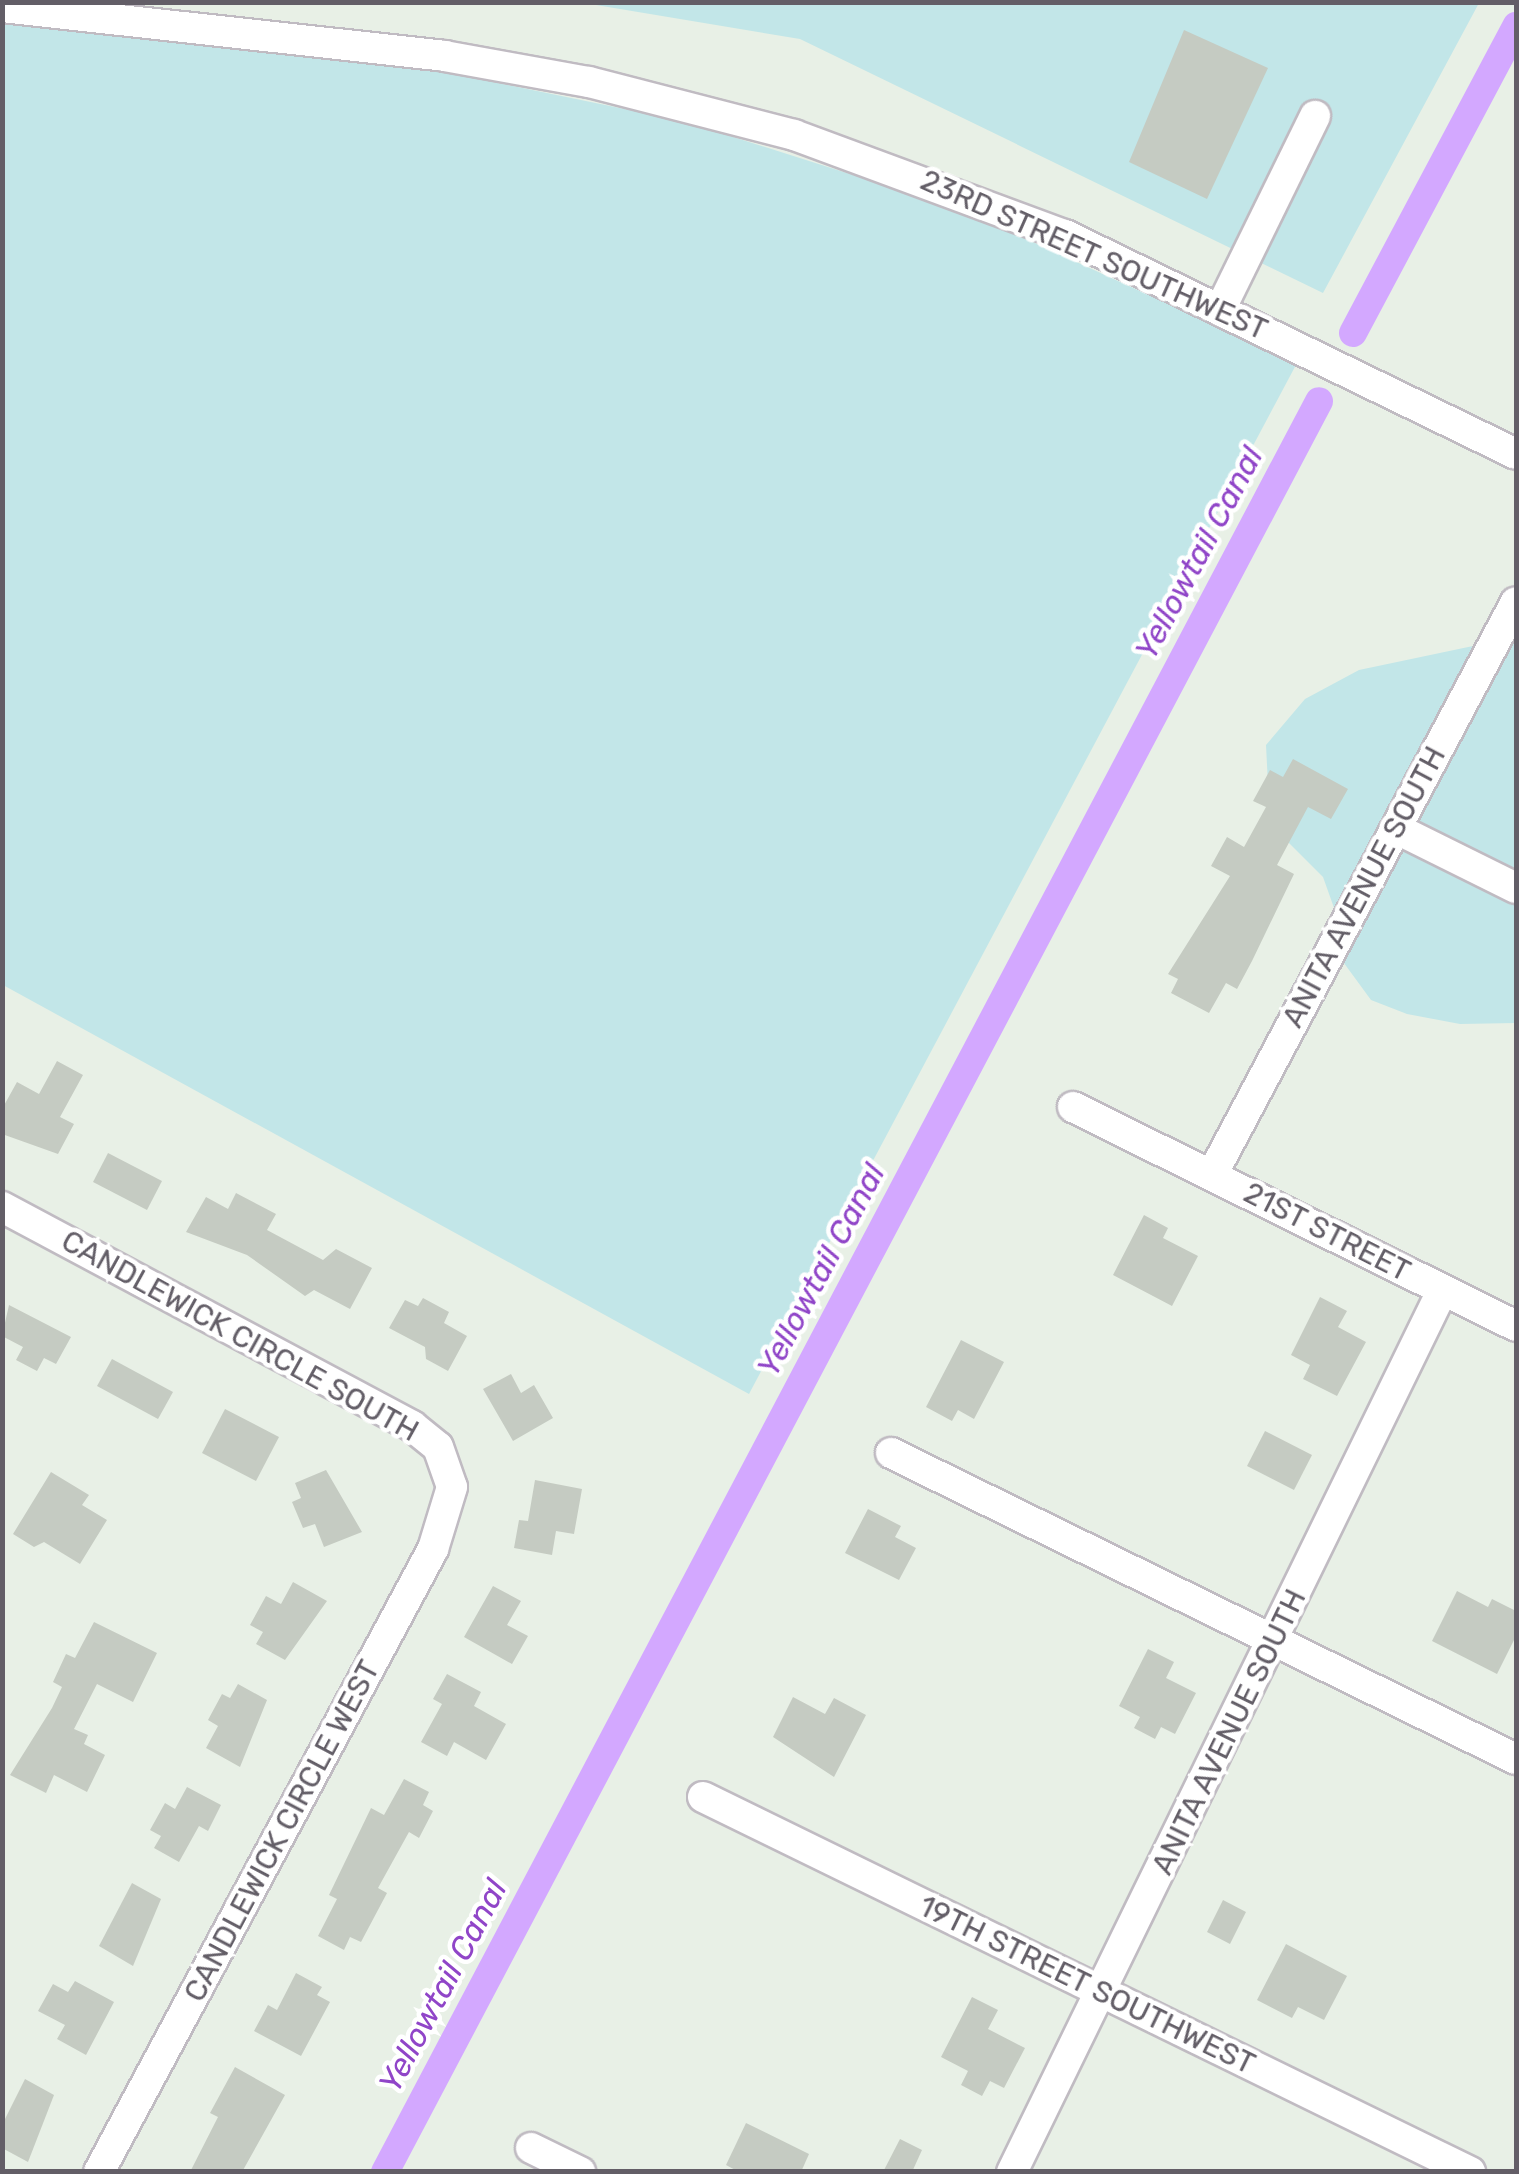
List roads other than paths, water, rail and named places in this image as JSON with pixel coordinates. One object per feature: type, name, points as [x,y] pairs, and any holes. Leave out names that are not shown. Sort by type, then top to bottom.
[{"type":"street","name":"23RD STREET SOUTHWEST","points":[[2,6],[444,56],[687,106],[912,174],[1221,308],[1516,454]]},
{"type":"street","points":[[1221,308],[1315,116]]},
{"type":"street","name":"ANITA AVENUE SOUTH","points":[[1213,1173],[1516,602]]},
{"type":"street","points":[[1397,829],[1516,888]]},
{"type":"street","name":"21ST STREET","points":[[1074,1107],[1516,1326]]},
{"type":"street","name":"CANDLEWICK CIRCLE SOUTH","points":[[2,1206],[412,1426],[438,1447],[452,1487]]},
{"type":"street","name":"ANITA AVENUE SOUTH","points":[[1012,2172],[1274,1642],[1442,1290]]},
{"type":"street","points":[[891,1453],[1516,1759]]},
{"type":"street","name":"CANDLEWICK CIRCLE WEST","points":[[99,2172],[433,1549],[452,1487]]},
{"type":"street","name":"19TH STREET SOUTHWEST","points":[[703,1797],[1470,2172]]},
{"type":"street","points":[[531,2148],[580,2172]]},
{"type":"waterway","name":"Yellowtail Canal","points":[[1353,333],[1516,26]]},
{"type":"waterway","name":"Yellowtail Canal","points":[[385,2172],[1319,401]]}]
